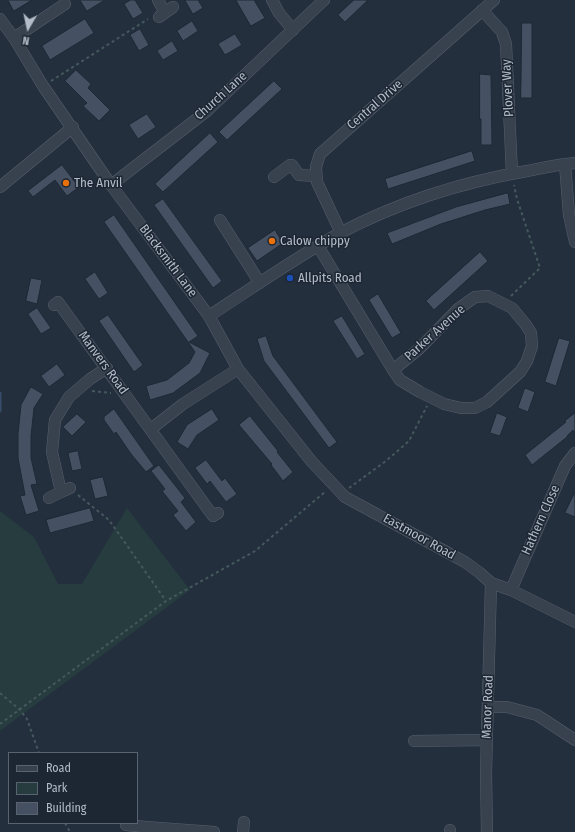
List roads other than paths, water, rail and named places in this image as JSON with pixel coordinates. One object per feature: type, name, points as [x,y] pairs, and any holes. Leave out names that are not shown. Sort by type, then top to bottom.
[{"type":"street","points":[[158,0],[166,12]]},
{"type":"street","points":[[272,0],[279,13],[293,30]]},
{"type":"street","name":"Church Lane","points":[[111,186],[207,111],[324,0]]},
{"type":"street","name":"Central Drive","points":[[341,233],[317,182],[316,167],[320,154],[386,88],[494,0]]},
{"type":"street","points":[[14,38],[65,4]]},
{"type":"street","name":"Plover Way","points":[[482,10],[502,32],[506,44],[512,174]]},
{"type":"street","name":"Blacksmith Lane","points":[[0,19],[14,38],[43,86],[111,186],[209,316],[238,369],[312,462],[343,495]]},
{"type":"street","points":[[0,186],[72,127]]},
{"type":"street","points":[[209,316],[318,246],[341,233],[395,208],[469,184],[512,174],[570,164],[569,215],[575,242]]},
{"type":"street","points":[[274,177],[290,165],[292,165],[299,175],[316,176]]},
{"type":"street","points":[[220,220],[260,283]]},
{"type":"street","name":"Parker Avenue","points":[[318,246],[393,370],[400,380],[444,404],[460,408],[475,408],[488,402],[520,372],[527,361],[532,346],[531,333],[526,324],[512,308],[488,296],[476,297],[458,310],[419,349],[393,370]]},
{"type":"street","name":"Manvers Road","points":[[59,301],[213,516],[218,513]]},
{"type":"street","points":[[49,498],[65,490],[52,452],[55,420],[69,398],[78,389],[107,368]]},
{"type":"street","points":[[151,430],[183,404],[238,369]]},
{"type":"street","name":"Hathern Close","points":[[511,590],[565,466],[575,453]]},
{"type":"street","name":"Eastmoor Road","points":[[343,495],[465,562],[491,583],[511,590],[575,622]]},
{"type":"street","name":"Manor Road","points":[[487,832],[487,740],[491,583]]},
{"type":"street","points":[[488,707],[507,707],[537,715],[575,740]]},
{"type":"street","points":[[414,741],[487,740]]},
{"type":"street","points":[[126,824],[146,830],[214,832]]},
{"type":"waterway","points":[[0,393],[0,411]]},
{"type":"place","name":"The Anvil","points":[[66,183]]},
{"type":"place","name":"Calow chippy","points":[[272,241]]},
{"type":"place","name":"Allpits Road","points":[[290,278]]}]
